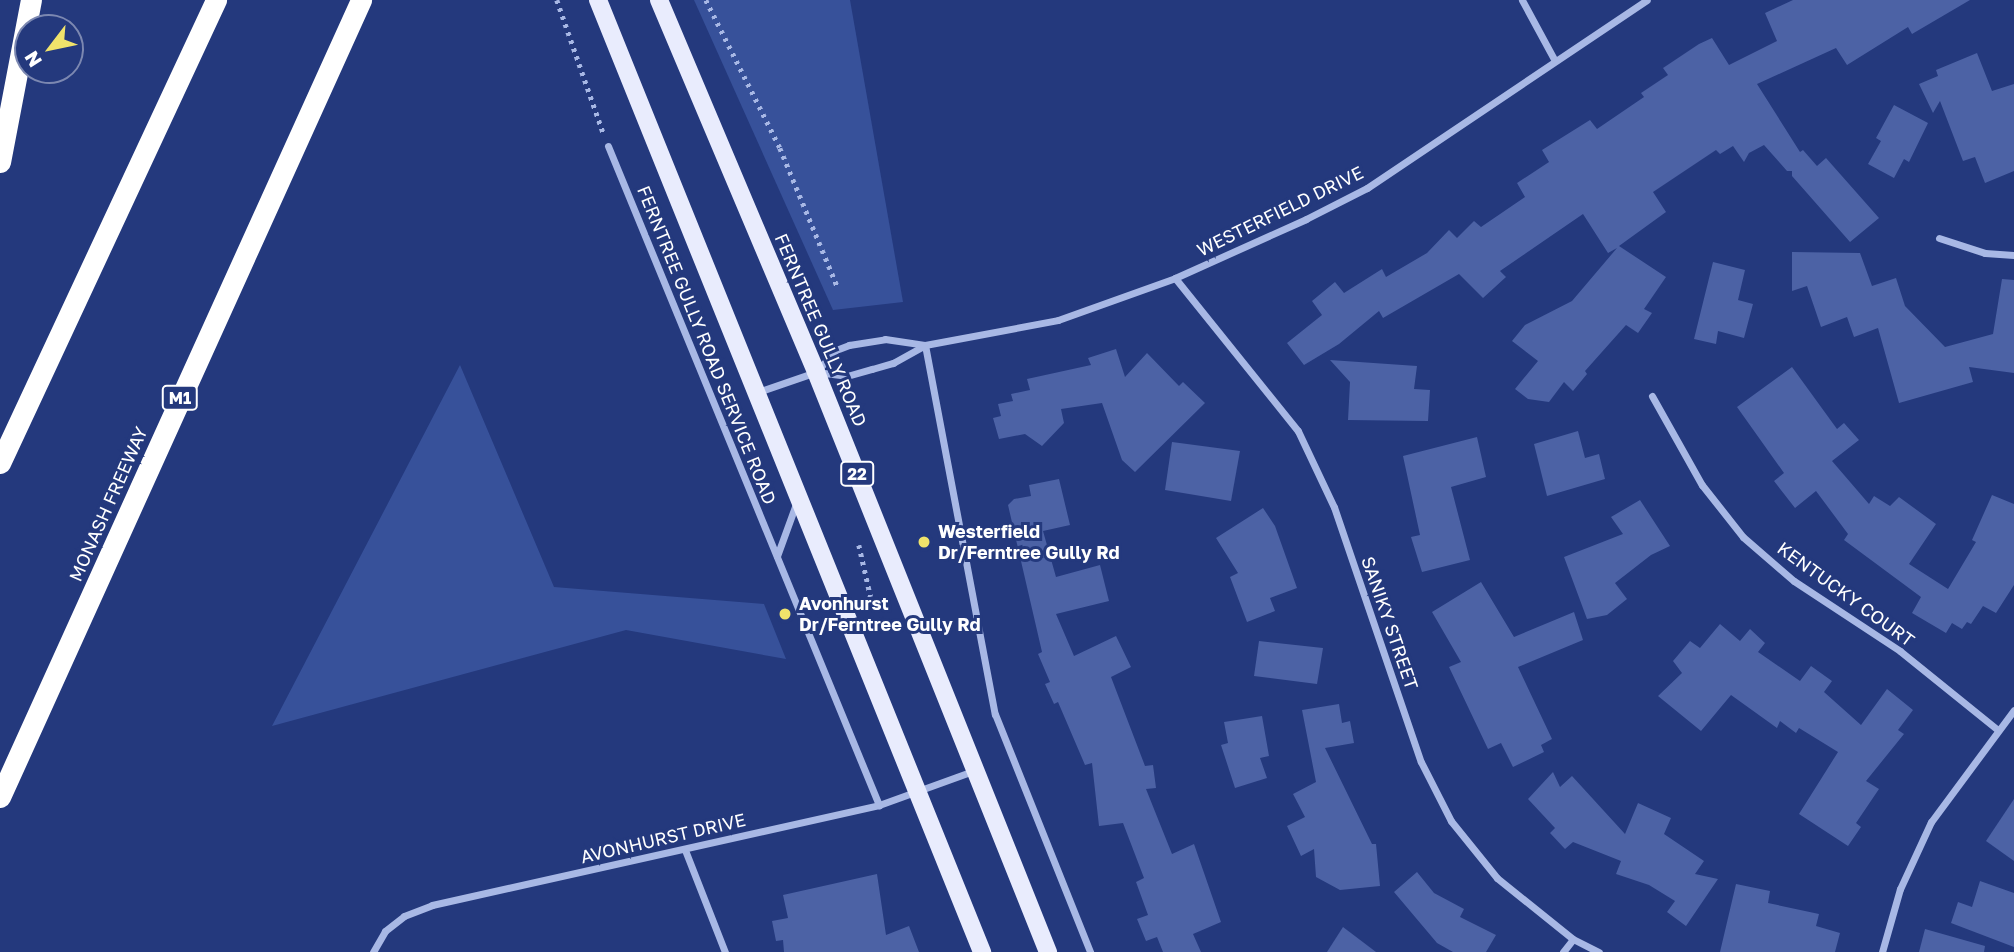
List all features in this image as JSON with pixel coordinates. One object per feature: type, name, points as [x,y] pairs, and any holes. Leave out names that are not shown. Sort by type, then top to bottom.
[{"type":"highway","points":[[0,162],[31,0]]},
{"type":"highway","points":[[0,463],[216,0]]},
{"type":"highway","name":"MONASH FREEWAY","points":[[0,797],[361,0]]},
{"type":"main road","points":[[598,0],[799,495],[916,794],[982,952]]},
{"type":"main road","name":"FERNTREE GULLY ROAD","points":[[659,0],[816,372],[1048,952]]},
{"type":"street","points":[[1522,0],[1555,61]]},
{"type":"street","name":"WESTERFIELD DRIVE","points":[[757,392],[816,372],[847,376],[893,363],[925,345],[1058,320],[1175,278],[1306,219],[1367,188],[1647,0]]},
{"type":"street","name":"FERNTREE GULLY ROAD SERVICE ROAD","points":[[608,146],[878,805]]},
{"type":"street","points":[[1939,238],[1985,253],[2014,255]]},
{"type":"street","name":"SANIKY STREET","points":[[1175,278],[1298,431],[1334,507],[1421,762],[1451,821],[1497,878],[1573,939],[1599,952]]},
{"type":"street","name":"WESTERFIELD DRIVE","points":[[816,372],[836,350],[849,345],[886,339],[925,345]]},
{"type":"street","points":[[925,345],[995,714],[1090,952]]},
{"type":"street","name":"KENTUCKY COURT","points":[[1652,396],[1702,485],[1743,537],[1794,581],[1900,651],[1998,730]]},
{"type":"street","name":"FERNTREE GULLY ROAD SERVICE ROAD","points":[[777,556],[799,495]]},
{"type":"street","points":[[1882,952],[1899,889],[1931,822],[2014,710]]},
{"type":"street","name":"AVONHURST DRIVE","points":[[373,952],[385,931],[404,916],[432,905],[878,805],[916,794],[974,771]]},
{"type":"street","points":[[685,850],[725,952]]},
{"type":"street","points":[[1563,952],[1573,939]]},
{"type":"path","points":[[557,0],[608,146]]},
{"type":"path","points":[[706,0],[780,148],[838,288]]},
{"type":"path","points":[[858,537],[871,598],[863,601]]},
{"type":"shaded area","points":[[694,0],[850,0],[903,302],[833,310]]},
{"type":"shaded area","points":[[460,365],[554,587],[764,604],[786,659],[626,630],[272,726]]},
{"type":"building","points":[[1793,0],[1970,0],[1912,34],[1908,27],[1847,65],[1836,48],[1757,84],[1800,152],[1803,150],[1817,166],[1826,158],[1879,218],[1850,242],[1792,176],[1792,171],[1787,171],[1764,145],[1749,153],[1744,162],[1733,146],[1720,154],[1716,150],[1653,192],[1666,212],[1619,246],[1666,277],[1644,309],[1652,313],[1638,333],[1626,325],[1585,371],[1587,374],[1573,391],[1564,382],[1549,402],[1528,399],[1515,389],[1538,361],[1512,341],[1525,325],[1572,301],[1617,248],[1608,253],[1583,214],[1500,271],[1506,277],[1483,298],[1459,274],[1383,318],[1379,311],[1339,344],[1304,365],[1287,343],[1322,315],[1312,301],[1335,282],[1344,293],[1382,269],[1386,277],[1427,253],[1449,230],[1457,238],[1474,221],[1481,227],[1525,197],[1517,183],[1549,162],[1542,150],[1590,120],[1597,129],[1644,97],[1641,93],[1668,75],[1663,68],[1699,44],[1712,38],[1729,65],[1777,41],[1765,13]]},
{"type":"building","points":[[1977,53],[1992,91],[2014,84],[2014,171],[1985,183],[1975,157],[1963,161],[1940,101],[1933,113],[1919,84],[1938,76],[1936,70]]},
{"type":"building","points":[[1894,105],[1928,123],[1909,162],[1904,159],[1894,178],[1868,164],[1881,141],[1876,138]]},
{"type":"building","points":[[1792,252],[1860,253],[1872,286],[1896,278],[1905,306],[1945,347],[1993,334],[2002,279],[2014,280],[2014,373],[1969,367],[1973,382],[1899,403],[1878,328],[1854,337],[1847,317],[1821,327],[1807,286],[1792,291]]},
{"type":"building","points":[[1713,262],[1745,270],[1738,300],[1753,304],[1744,338],[1718,331],[1716,344],[1694,339]]},
{"type":"building","points":[[1116,349],[1125,377],[1147,353],[1179,386],[1183,382],[1205,403],[1135,472],[1122,460],[1102,403],[1061,409],[1064,423],[1042,446],[1025,434],[999,439],[993,418],[1001,416],[998,404],[1013,401],[1011,394],[1030,390],[1027,379],[1091,365],[1088,358]]},
{"type":"building","points":[[1330,360],[1417,366],[1414,389],[1430,390],[1428,421],[1348,420],[1350,382]]},
{"type":"building","points":[[1792,367],[1837,429],[1844,423],[1859,440],[1832,461],[1869,504],[1874,496],[1890,506],[1899,497],[1936,524],[1909,564],[1948,589],[1976,542],[1972,540],[1992,495],[2014,504],[2014,585],[1996,613],[1983,606],[1971,624],[1967,622],[1962,629],[1952,623],[1946,633],[1912,613],[1921,597],[1844,540],[1848,534],[1816,491],[1795,508],[1774,481],[1784,473],[1737,407]]},
{"type":"building","points":[[1578,431],[1585,458],[1599,454],[1605,479],[1547,496],[1534,444]]},
{"type":"building","points":[[1477,437],[1486,477],[1451,487],[1470,560],[1422,572],[1411,537],[1420,535],[1403,456]]},
{"type":"building","points":[[1172,442],[1240,451],[1231,501],[1165,490]]},
{"type":"building","points":[[1059,479],[1070,525],[1043,531],[1056,577],[1100,565],[1109,601],[1056,614],[1074,656],[1116,636],[1131,667],[1111,677],[1145,766],[1153,765],[1156,788],[1146,789],[1172,854],[1194,844],[1221,922],[1193,934],[1201,952],[1163,952],[1157,937],[1146,941],[1137,919],[1148,915],[1136,882],[1144,878],[1123,823],[1099,826],[1092,763],[1085,765],[1058,702],[1054,704],[1045,684],[1050,682],[1038,654],[1042,652],[1008,505],[1014,499],[1031,496],[1029,485]]},
{"type":"building","points":[[1640,500],[1670,546],[1651,555],[1615,583],[1627,599],[1607,615],[1587,619],[1564,557],[1623,534],[1611,517]]},
{"type":"building","points":[[1263,508],[1275,526],[1297,588],[1270,598],[1275,611],[1247,622],[1230,577],[1238,573],[1216,538]]},
{"type":"building","points":[[1481,582],[1514,637],[1574,612],[1583,640],[1518,667],[1552,739],[1541,745],[1544,752],[1513,767],[1501,743],[1488,749],[1449,667],[1461,662],[1432,612]]},
{"type":"building","points":[[1720,624],[1740,641],[1750,629],[1765,643],[1758,652],[1800,681],[1811,666],[1832,681],[1824,692],[1861,725],[1887,689],[1913,710],[1898,730],[1904,734],[1866,781],[1879,789],[1856,823],[1861,827],[1848,846],[1799,814],[1838,752],[1799,728],[1796,733],[1780,721],[1777,728],[1731,695],[1701,731],[1658,696],[1682,673],[1673,661],[1690,641],[1700,648]]},
{"type":"building","points":[[1259,641],[1323,648],[1317,684],[1254,676]]},
{"type":"building","points":[[1339,704],[1342,723],[1350,721],[1354,743],[1325,748],[1372,844],[1376,844],[1380,886],[1340,890],[1316,877],[1314,849],[1301,856],[1287,826],[1305,817],[1293,794],[1316,782],[1302,710]]},
{"type":"building","points":[[1262,716],[1269,756],[1260,758],[1267,778],[1235,788],[1221,745],[1228,743],[1224,722]]},
{"type":"building","points":[[1553,772],[1560,787],[1572,776],[1625,834],[1638,803],[1671,818],[1664,834],[1704,861],[1695,874],[1718,879],[1686,926],[1667,912],[1675,901],[1649,885],[1616,874],[1621,861],[1573,842],[1565,849],[1550,833],[1555,828],[1528,799]]},
{"type":"building","points":[[2014,799],[2014,861],[1986,841]]},
{"type":"building","points":[[1417,872],[1434,893],[1464,909],[1460,917],[1496,935],[1486,952],[1453,952],[1437,943],[1394,892]]},
{"type":"building","points":[[877,874],[886,935],[909,926],[919,952],[784,952],[783,940],[776,941],[772,921],[788,918],[783,895]]},
{"type":"building","points":[[1980,881],[2014,893],[2014,947],[1951,923],[1958,902],[1972,907]]},
{"type":"building","points":[[1736,884],[1770,891],[1768,903],[1819,914],[1816,926],[1840,933],[1835,952],[1720,952]]},
{"type":"building","points":[[1343,927],[1376,952],[1327,952]]},
{"type":"building","points":[[1925,929],[1985,946],[1984,952],[1919,952]]},
{"type":"place","name":"Westerfield Dr/Ferntree Gully Rd","points":[[924,542]]},
{"type":"place","name":"Avonhurst Dr/Ferntree Gully Rd","points":[[785,614]]}]
